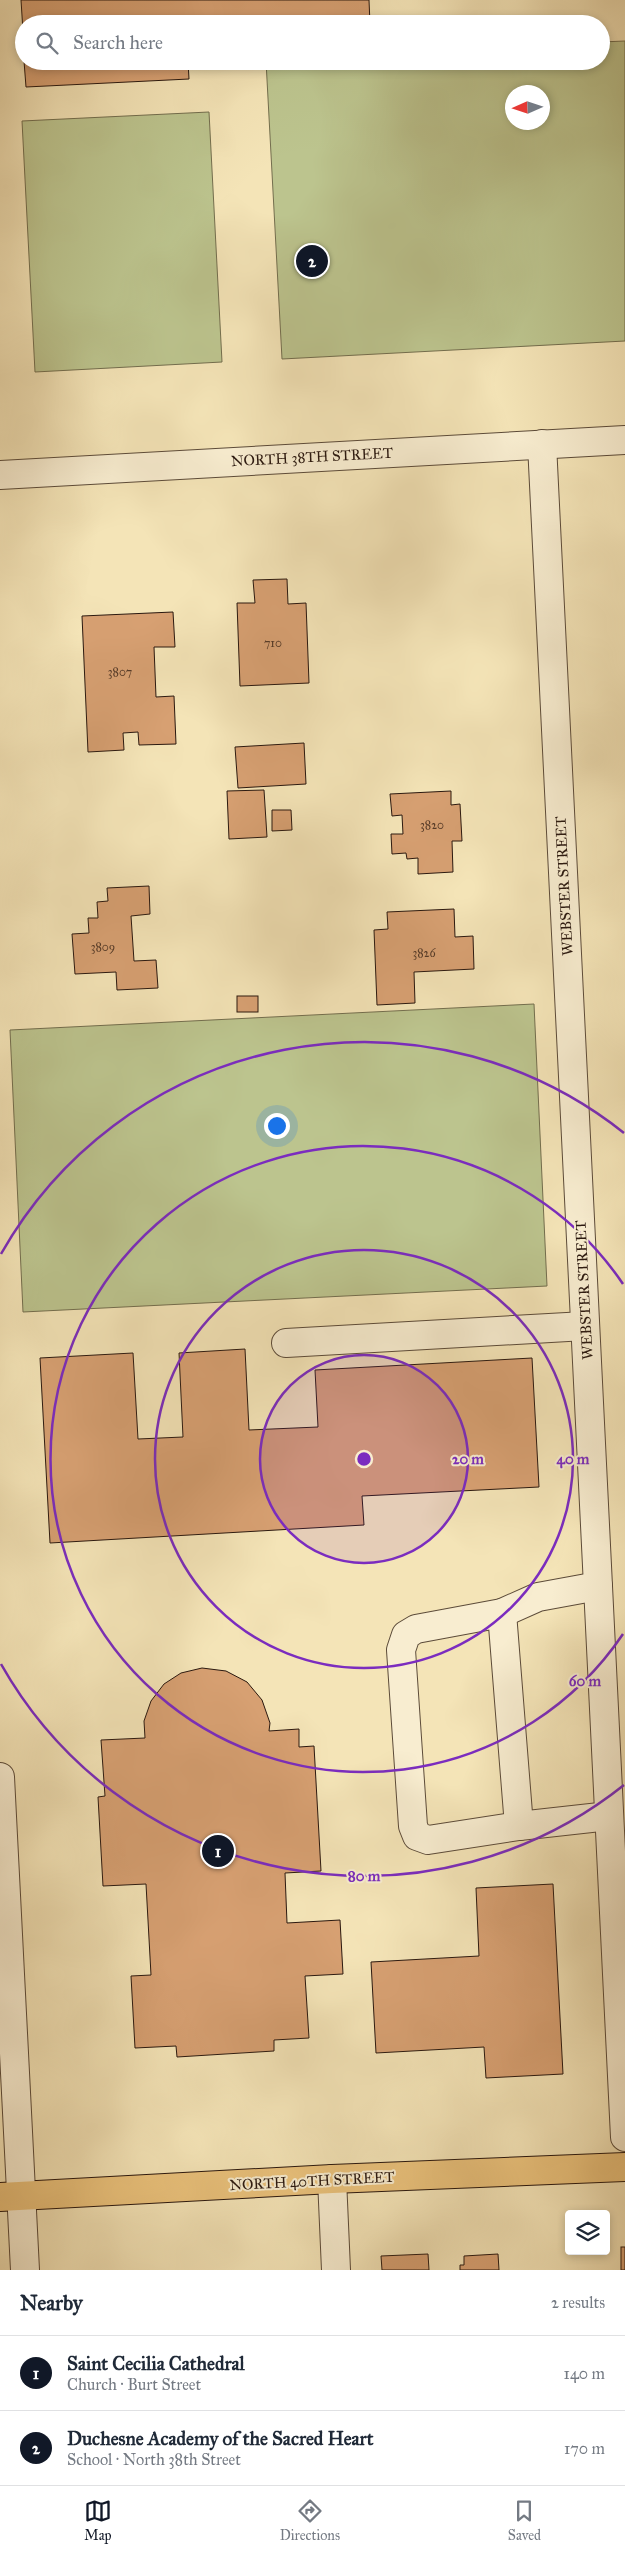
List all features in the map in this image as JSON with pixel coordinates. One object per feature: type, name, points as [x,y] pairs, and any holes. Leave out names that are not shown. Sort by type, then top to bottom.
[{"type":"main road","name":"NORTH 40TH STREET","points":[[11,2197],[332,2179],[625,2167]]},
{"type":"street","name":"NORTH 38TH STREET","points":[[0,474],[625,440]]},
{"type":"street","name":"WEBSTER STREET","points":[[542,444],[609,1816],[620,1909],[625,2137]]},
{"type":"street","points":[[286,1343],[585,1326]]},
{"type":"street","points":[[598,1586],[538,1597],[502,1612],[416,1629],[406,1635],[401,1650],[413,1826],[417,1836],[428,1840],[519,1826],[609,1816]]},
{"type":"street","points":[[502,1612],[519,1826]]},
{"type":"street","points":[[0,1777],[11,2197],[25,2270]]},
{"type":"street","points":[[332,2179],[336,2270]]},
{"type":"green space","points":[[625,41],[625,341],[282,359],[266,70],[610,70],[610,42]]},
{"type":"green space","points":[[209,112],[222,362],[35,372],[22,121]]},
{"type":"green space","points":[[534,1004],[547,1286],[23,1312],[10,1030]]},
{"type":"building","points":[[21,0],[369,0],[370,15],[22,15]]},
{"type":"building","points":[[25,70],[188,70],[189,79],[26,87]]},
{"type":"building","points":[[287,579],[288,604],[306,603],[309,683],[240,686],[237,603],[255,603],[253,580]]},
{"type":"building","points":[[173,612],[175,647],[154,647],[156,697],[174,696],[176,744],[139,745],[138,732],[123,733],[124,750],[88,752],[82,616]]},
{"type":"building","points":[[304,743],[306,784],[238,788],[235,747]]},
{"type":"building","points":[[264,790],[267,837],[229,839],[227,791]]},
{"type":"building","points":[[451,791],[451,805],[460,804],[462,841],[452,841],[453,872],[418,874],[418,858],[407,859],[406,853],[392,854],[391,834],[403,834],[402,815],[392,816],[390,794]]},
{"type":"building","points":[[272,810],[291,810],[292,830],[272,831]]},
{"type":"building","points":[[149,886],[150,914],[131,916],[134,961],[156,960],[158,988],[117,990],[116,972],[75,974],[72,934],[89,933],[88,918],[98,918],[97,902],[108,901],[107,888]]},
{"type":"building","points":[[454,909],[455,937],[473,936],[474,969],[414,972],[415,1003],[377,1005],[374,930],[388,929],[387,912]]},
{"type":"building","points":[[237,996],[258,996],[258,1012],[237,1012]]},
{"type":"building","points":[[245,1349],[249,1430],[318,1427],[315,1370],[532,1358],[539,1487],[362,1496],[364,1525],[50,1543],[40,1358],[133,1353],[138,1439],[183,1437],[179,1353]]},
{"type":"building","points":[[202,1668],[226,1671],[247,1682],[262,1700],[270,1723],[269,1731],[299,1729],[299,1747],[314,1746],[321,1871],[285,1873],[287,1923],[340,1920],[343,1974],[305,1976],[309,2038],[274,2040],[274,2051],[177,2057],[176,2046],[135,2048],[131,1976],[151,1975],[146,1884],[103,1886],[98,1797],[105,1796],[101,1740],[145,1738],[144,1721],[151,1701],[164,1684],[181,1673]]},
{"type":"building","points":[[553,1884],[563,2074],[486,2078],[484,2047],[376,2053],[371,1962],[479,1956],[476,1888]]},
{"type":"building","points":[[621,2247],[625,2247],[625,2270],[621,2270]]},
{"type":"building","points":[[428,2254],[429,2270],[382,2270],[381,2256]]},
{"type":"building","points":[[498,2254],[499,2270],[460,2270],[460,2265],[464,2265],[464,2256]]},
{"type":"place","name":"Duchesne Academy of the Sacred Heart","points":[[312,261]]},
{"type":"place","name":"Saint Cecilia Cathedral","points":[[218,1851]]}]
